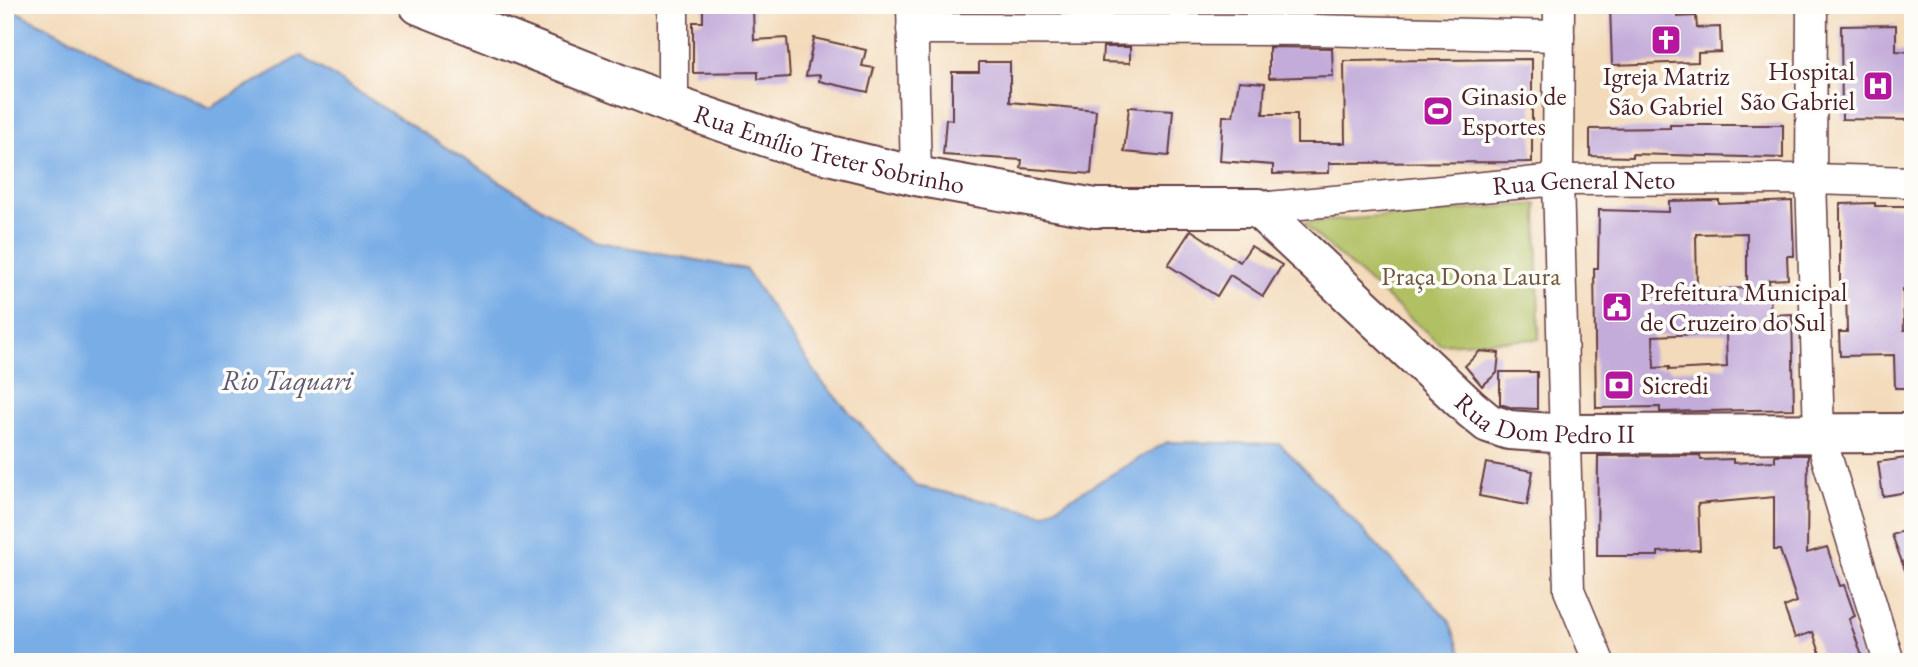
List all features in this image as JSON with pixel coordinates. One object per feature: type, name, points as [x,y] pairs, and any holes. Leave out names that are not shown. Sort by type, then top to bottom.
[{"type":"main road","name":"Rua Emílio Treter Sobrinho","points":[[427,7],[673,105],[796,147],[916,176],[1095,208],[1258,208]]},
{"type":"main road","name":"Rua Dom Pedro II","points":[[1258,208],[1488,423],[1509,430],[1568,434],[1913,433]]},
{"type":"street","points":[[673,5],[673,105]]},
{"type":"street","points":[[1559,5],[1559,180],[1568,434],[1569,590],[1599,662]]},
{"type":"street","points":[[1812,5],[1811,179],[1819,432],[1889,662]]},
{"type":"street","points":[[916,176],[912,17],[1313,18],[1559,36]]},
{"type":"street","name":"Rua General Neto","points":[[1258,208],[1559,180],[1811,179],[1913,182]]},
{"type":"green space","name":"Praça Dona Laura","points":[[1537,204],[1539,339],[1440,344],[1302,223]]},
{"type":"water","name":"Rio Taquari","points":[[5,6],[210,108],[301,56],[594,241],[745,269],[822,382],[916,486],[1044,514],[1167,442],[1280,444],[1449,620],[1464,662],[5,662]]},
{"type":"building","points":[[703,5],[753,9],[754,40],[787,38],[790,77],[758,79],[758,72],[693,73],[693,22],[703,22]]},
{"type":"building","name":"Igreja Matriz São Gabriel","points":[[1610,5],[1677,5],[1677,17],[1696,16],[1697,28],[1720,27],[1721,52],[1698,53],[1698,62],[1612,65]]},
{"type":"building","name":"Hospital São Gabriel","points":[[1896,25],[1896,51],[1913,52],[1913,120],[1842,119],[1841,26]]},
{"type":"building","points":[[814,38],[866,50],[862,66],[874,68],[868,92],[819,81],[820,75],[806,76]]},
{"type":"building","points":[[1103,47],[1130,47],[1130,63],[1102,62]]},
{"type":"building","points":[[1269,47],[1332,48],[1333,76],[1269,78]]},
{"type":"building","name":"Ginasio de Esportes","points":[[1532,59],[1532,162],[1329,163],[1329,173],[1273,174],[1273,165],[1220,161],[1223,116],[1233,116],[1239,81],[1265,83],[1263,114],[1297,114],[1297,143],[1345,143],[1344,61]]},
{"type":"building","points":[[979,62],[1010,62],[1010,102],[1096,110],[1091,174],[1021,168],[1022,160],[943,155],[946,119],[952,120],[952,72],[979,72]]},
{"type":"building","points":[[1129,107],[1173,110],[1169,156],[1124,152]]},
{"type":"building","points":[[1670,125],[1783,125],[1783,158],[1632,154],[1632,157],[1590,156],[1590,129],[1670,128]]},
{"type":"building","points":[[1719,200],[1719,204],[1792,201],[1794,256],[1787,256],[1788,279],[1769,280],[1771,315],[1792,314],[1794,409],[1660,412],[1660,407],[1596,408],[1594,268],[1598,268],[1599,210],[1669,212],[1669,201]],"holes":[[[1747,233],[1747,288],[1697,290],[1696,234]],[[1726,333],[1727,367],[1669,370],[1669,367],[1654,368],[1653,336]]]},
{"type":"building","points":[[1875,203],[1875,206],[1913,206],[1913,254],[1909,255],[1908,289],[1903,289],[1904,330],[1910,330],[1911,388],[1895,388],[1894,355],[1840,356],[1839,332],[1847,332],[1846,289],[1840,289],[1840,204]]},
{"type":"building","points":[[1191,230],[1240,262],[1251,246],[1282,265],[1263,296],[1230,275],[1217,296],[1168,265]]},
{"type":"building","points":[[1480,351],[1499,353],[1497,373],[1482,386],[1465,366]]},
{"type":"building","points":[[1500,372],[1537,372],[1537,409],[1513,408],[1500,404]]},
{"type":"building","points":[[1700,455],[1701,460],[1733,459],[1733,463],[1775,461],[1775,455],[1808,455],[1807,553],[1827,547],[1840,586],[1844,585],[1855,616],[1849,619],[1864,662],[1823,662],[1813,632],[1795,638],[1784,607],[1797,602],[1780,550],[1774,550],[1774,497],[1698,504],[1700,550],[1658,552],[1658,556],[1597,556],[1598,456]]},
{"type":"building","points":[[1913,457],[1913,491],[1883,496],[1878,462]]},
{"type":"building","points":[[1486,463],[1533,471],[1527,505],[1479,496]]},
{"type":"building","points":[[1913,527],[1913,585],[1911,586],[1892,535]]},
{"type":"place","name":"Igreja Matriz São Gabriel","points":[[1666,40]]},
{"type":"place","name":"Hospital São Gabriel","points":[[1878,86]]},
{"type":"place","name":"Ginasio de Esportes","points":[[1438,111]]},
{"type":"place","name":"Prefeitura Municipal de Cruzeiro do Sul","points":[[1617,307]]},
{"type":"place","name":"Sicredi","points":[[1619,385]]}]
